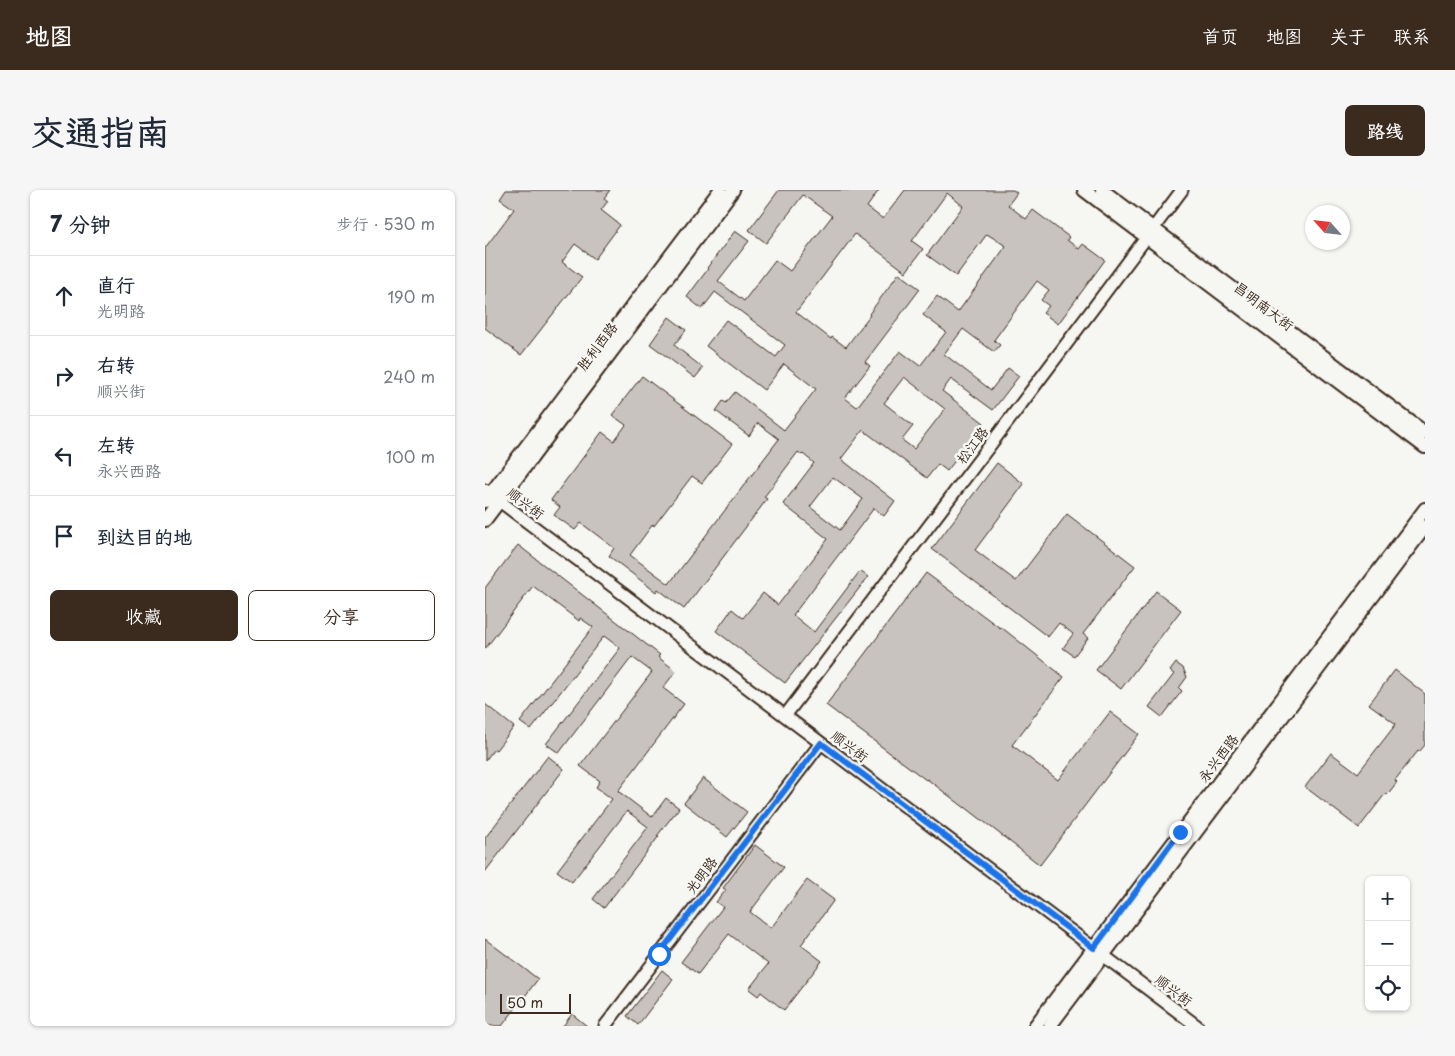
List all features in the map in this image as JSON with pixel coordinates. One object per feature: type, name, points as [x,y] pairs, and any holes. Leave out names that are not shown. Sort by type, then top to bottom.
[{"type":"main road","name":"胜利西路","points":[[485,520],[490,497],[719,190]]},
{"type":"main road","name":"胜利西路","points":[[490,497],[733,190]]},
{"type":"main road","name":"昌明南大街","points":[[1084,190],[1150,233],[1425,433]]},
{"type":"main road","name":"昌明南大街","points":[[1102,190],[1150,233],[1425,447]]},
{"type":"main road","name":"永兴西路","points":[[1050,1026],[1098,952],[1425,508]]},
{"type":"main road","name":"永兴西路","points":[[1035,1026],[1098,952],[1425,527]]},
{"type":"street","name":"松江路","points":[[785,716],[1182,190]]},
{"type":"street","name":"顺兴街","points":[[490,497],[1197,1026]]},
{"type":"street","name":"光明路","points":[[605,1026],[821,743]]},
{"type":"building","points":[[506,190],[610,190],[604,198],[608,201],[601,210],[620,225],[595,259],[575,244],[562,262],[582,277],[521,355],[485,328],[485,248],[514,209],[500,199]]},
{"type":"building","points":[[779,190],[879,190],[867,207],[883,219],[905,190],[1013,190],[1017,193],[1008,205],[1026,219],[1033,210],[1069,237],[1067,240],[1079,249],[1083,244],[1105,260],[1058,324],[1043,313],[1049,306],[1041,300],[1049,290],[1037,281],[994,340],[1000,345],[994,352],[963,329],[944,354],[991,390],[1008,368],[1019,376],[993,410],[951,379],[942,391],[984,423],[947,471],[938,464],[927,478],[863,430],[841,459],[895,501],[884,516],[874,508],[793,615],[814,632],[860,571],[868,577],[785,683],[716,631],[732,609],[743,618],[763,593],[778,605],[828,539],[783,504],[814,463],[803,454],[798,452],[764,497],[767,499],[684,609],[658,589],[656,592],[609,556],[614,548],[581,523],[575,530],[554,515],[560,507],[551,500],[602,432],[614,441],[626,425],[612,415],[642,376],[732,444],[702,483],[692,476],[630,555],[669,584],[779,439],[758,423],[749,436],[716,411],[723,401],[726,403],[735,392],[784,430],[816,389],[784,364],[764,390],[706,346],[726,320],[776,357],[785,345],[715,292],[702,309],[687,297],[735,231],[749,241],[718,281],[744,301],[775,260],[790,271],[832,216],[803,195],[766,243],[749,230]],"holes":[[[947,193],[963,206],[927,255],[956,276],[987,234],[1006,246],[958,312],[937,296],[923,315],[946,332],[920,366],[900,351],[857,407],[845,398],[870,366],[865,362],[920,289],[899,273],[846,347],[832,337],[831,339],[796,312],[855,234],[906,272],[923,249],[912,241]],[[904,377],[945,409],[914,449],[902,440],[913,426],[884,403]],[[833,477],[863,499],[840,530],[810,507]]]},
{"type":"building","points":[[669,317],[686,330],[674,345],[703,368],[695,378],[650,344]]},
{"type":"building","points":[[997,463],[1024,484],[975,550],[1016,581],[1067,514],[1135,566],[1083,634],[1088,638],[1074,656],[1063,648],[1073,634],[1059,623],[1048,637],[932,549]]},
{"type":"building","points":[[518,545],[660,655],[658,657],[676,671],[663,688],[684,704],[618,791],[652,817],[666,798],[679,808],[604,908],[593,899],[648,827],[627,811],[572,882],[557,871],[612,799],[596,787],[600,781],[580,766],[652,672],[632,657],[559,753],[546,744],[620,648],[604,636],[531,730],[520,722],[593,627],[580,618],[579,621],[533,586],[485,649],[485,588]]},
{"type":"building","points":[[926,573],[1001,627],[1064,677],[1012,745],[1058,780],[1110,712],[1139,734],[1040,865],[965,807],[826,705]]},
{"type":"building","points":[[1156,591],[1181,610],[1121,689],[1096,670]]},
{"type":"building","points":[[1176,663],[1183,668],[1187,677],[1179,688],[1182,691],[1162,717],[1149,707],[1174,674],[1170,671]]},
{"type":"building","points":[[1395,670],[1425,694],[1425,745],[1418,751],[1395,780],[1397,782],[1387,795],[1385,794],[1359,828],[1305,787],[1331,753],[1358,773],[1396,724],[1369,704]]},
{"type":"building","points":[[485,704],[514,727],[485,761]]},
{"type":"building","points":[[548,756],[564,769],[485,872],[485,838]]},
{"type":"building","points":[[703,778],[747,812],[727,837],[684,803]]},
{"type":"building","points":[[755,845],[784,867],[750,912],[771,928],[807,880],[834,900],[801,945],[822,961],[784,1010],[761,992],[758,996],[749,989],[768,964],[729,934],[698,974],[681,962],[723,907],[716,902],[726,890],[723,888]]},
{"type":"building","points":[[485,939],[538,979],[502,1026],[488,1026],[485,1023]]},
{"type":"building","points":[[662,970],[673,979],[638,1025],[627,1016]]},
{"type":"building","points":[[572,1014],[587,1026],[563,1026]]},
{"type":"route","points":[[659,954],[821,743],[1094,948],[1180,832]]}]
